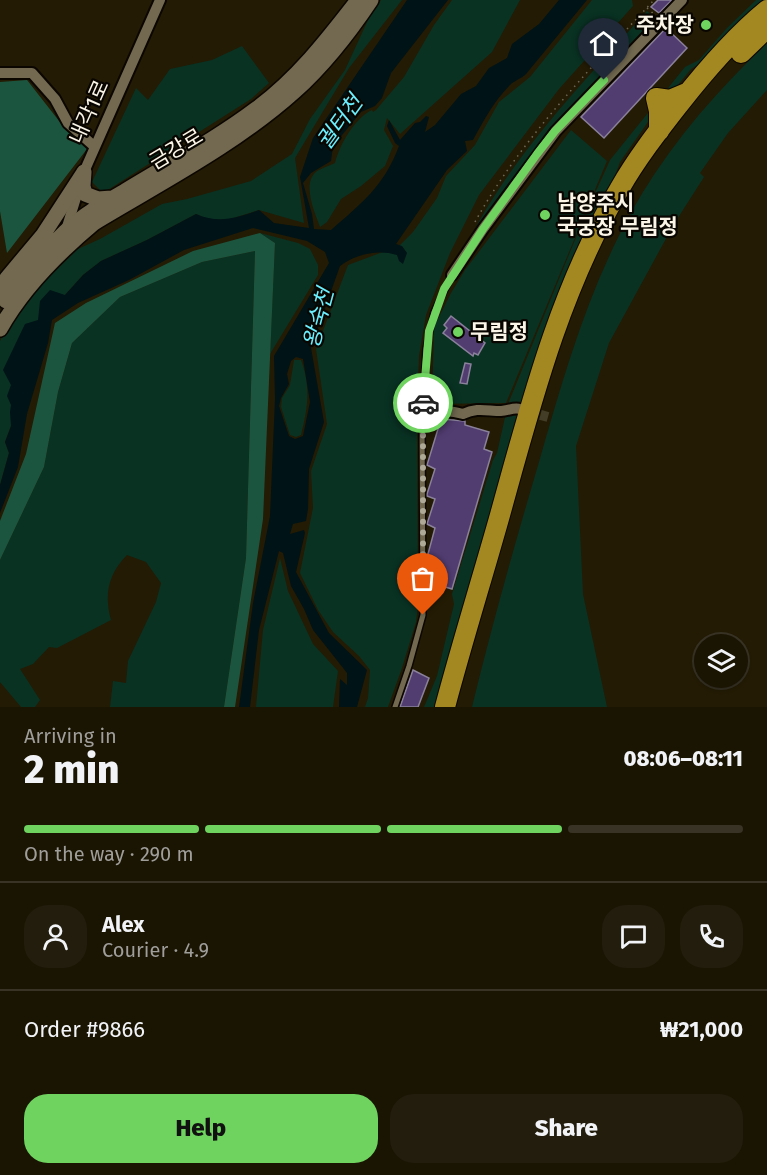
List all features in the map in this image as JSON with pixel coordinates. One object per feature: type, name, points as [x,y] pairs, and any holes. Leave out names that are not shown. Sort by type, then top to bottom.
[{"type":"highway","points":[[445,707],[542,368],[567,297],[587,250],[620,188],[659,130],[703,74],[767,10]]},
{"type":"highway","points":[[458,707],[545,397],[578,297],[600,250],[629,198],[669,137],[709,87],[767,28]]},
{"type":"main road","name":"금강로","points":[[0,308],[30,269],[113,198],[219,134],[255,110],[286,85],[320,50],[358,0]]},
{"type":"main road","name":"금강로","points":[[0,329],[11,308],[69,236],[246,130],[271,111],[296,90],[336,49],[371,0]]},
{"type":"main road","points":[[84,172],[85,194],[98,199],[113,198]]},
{"type":"main road","points":[[2,279],[43,235],[84,172]]},
{"type":"street","name":"내각1로","points":[[69,236],[84,172],[160,0]]},
{"type":"street","points":[[452,274],[555,131],[682,0]]},
{"type":"street","points":[[0,73],[32,73],[56,99],[68,123],[95,147]]},
{"type":"street","points":[[422,418],[438,411],[450,410],[463,414],[471,409],[503,411],[515,407],[520,409]]},
{"type":"lane","points":[[395,707],[423,615],[422,418],[429,331],[444,289],[452,274]]},
{"type":"green space","points":[[381,0],[402,0],[349,68],[295,158],[304,223],[259,210],[224,221],[207,219],[196,214],[101,261],[83,275],[38,320],[11,385],[11,426],[5,442],[9,453],[0,485],[0,341],[15,310],[78,249],[162,204],[251,181],[292,154],[310,119],[345,70],[368,20]]},
{"type":"green space","points":[[452,0],[520,0],[492,52],[400,134],[387,118],[384,130],[393,146],[385,166],[341,199],[327,222],[320,227],[311,198],[312,176],[317,171],[335,163],[344,140],[359,119],[372,110],[373,112],[376,110],[404,77],[434,25]]},
{"type":"green space","points":[[592,0],[632,0],[633,6],[559,89],[479,195],[450,253],[426,315],[419,356],[417,406],[418,606],[416,622],[388,707],[365,707],[370,670],[359,656],[333,632],[318,610],[300,573],[313,508],[311,471],[327,424],[316,349],[348,265],[399,246],[413,232],[437,198],[446,176],[475,145],[499,102],[530,77]]},
{"type":"green space","points":[[756,0],[766,0],[704,61],[691,69],[650,119],[620,162],[612,184],[581,242],[563,282],[446,676],[435,707],[424,707],[437,676],[454,604],[452,594],[497,453],[508,404],[610,160],[685,67],[699,60]]},
{"type":"green space","points":[[647,11],[657,20],[551,130],[464,250],[501,185],[523,154],[571,95]]},
{"type":"green space","points":[[767,43],[767,90],[728,133],[700,173],[704,177],[674,224],[609,343],[576,446],[583,594],[607,707],[472,707],[504,584],[559,392],[582,323],[609,256],[643,192],[670,151],[716,95]]},
{"type":"green space","points":[[242,46],[269,83],[251,99],[103,193],[92,182],[136,88],[148,100],[170,69],[212,60]]},
{"type":"green space","points":[[27,80],[63,126],[87,149],[7,253],[0,211],[0,82]]},
{"type":"green space","name":"남양주시 국궁장 무림정","points":[[571,130],[607,161],[506,403],[432,404],[434,327],[451,293],[465,270]]},
{"type":"green space","points":[[260,233],[298,243],[310,249],[318,265],[318,275],[270,354],[275,243]]},
{"type":"green space","points":[[260,233],[275,243],[263,519],[235,707],[224,707],[246,558],[255,251],[202,262],[120,297],[72,343],[58,392],[44,467],[0,560],[0,521],[26,454],[55,323],[86,303],[193,251]]},
{"type":"green space","points":[[255,251],[246,558],[224,707],[110,707],[113,681],[126,683],[128,661],[156,602],[161,583],[146,562],[127,555],[109,585],[108,602],[111,620],[57,648],[49,647],[33,664],[20,669],[40,700],[35,707],[21,707],[0,682],[0,560],[44,467],[58,392],[72,343],[120,297],[202,262]]},
{"type":"green space","points":[[294,360],[301,360],[307,388],[307,406],[301,435],[296,437],[290,435],[281,407],[282,398],[290,385]]},
{"type":"green space","points":[[280,558],[288,591],[313,644],[338,671],[333,707],[256,707],[263,630]]},
{"type":"water","points":[[407,0],[448,0],[391,73],[382,98],[375,106],[361,112],[333,146],[331,161],[311,173],[303,183],[314,229],[331,230],[371,193],[393,160],[399,146],[395,143],[387,126],[389,120],[400,140],[415,123],[420,122],[426,116],[429,117],[425,132],[435,125],[461,94],[476,86],[489,68],[507,58],[512,44],[539,24],[559,0],[587,0],[526,74],[512,83],[499,98],[473,140],[465,141],[467,151],[447,170],[396,244],[402,246],[407,253],[403,264],[397,255],[382,252],[360,256],[340,266],[311,348],[324,422],[309,469],[306,521],[293,524],[290,534],[304,530],[296,572],[329,633],[367,670],[357,707],[339,707],[340,679],[347,685],[347,673],[313,630],[291,586],[283,553],[279,551],[259,630],[250,707],[239,707],[253,603],[270,516],[275,399],[274,356],[329,263],[325,252],[307,241],[253,228],[184,250],[129,280],[78,303],[52,320],[48,343],[27,414],[18,467],[0,513],[0,485],[9,453],[5,442],[11,426],[11,405],[7,396],[11,385],[3,370],[25,324],[38,320],[40,301],[50,290],[65,295],[83,275],[101,261],[196,214],[220,219],[259,210],[274,223],[309,228],[300,177],[313,138]],"holes":[[[296,357],[303,359],[310,402],[303,436],[295,439],[289,436],[279,406],[289,384],[287,374],[291,361]]]},
{"type":"building","points":[[658,0],[672,0],[659,13],[651,7]]},
{"type":"building","points":[[666,28],[687,48],[604,138],[581,117]]},
{"type":"building","name":"무림정","points":[[451,316],[485,343],[478,355],[474,353],[473,356],[443,333],[447,328],[444,325]]},
{"type":"building","points":[[465,363],[471,364],[467,384],[460,383]]},
{"type":"building","points":[[441,419],[465,421],[465,425],[489,432],[484,449],[492,452],[452,589],[428,582],[435,559],[428,554],[435,528],[427,524],[435,499],[427,494],[435,469],[427,465]]},
{"type":"building","points":[[413,670],[429,678],[418,707],[400,707]]},
{"type":"tunnel","points":[[526,411],[548,417]]},
{"type":"way so far","points":[[423,403],[423,615]]},
{"type":"place","name":"주차장","points":[[706,25]]},
{"type":"place","name":"남양주시 국궁장 무림정","points":[[545,215]]},
{"type":"place","name":"무림정","points":[[458,332]]},
{"type":"route","points":[[423,403],[429,331],[434,312],[452,274],[555,131],[604,80]]},
{"type":"water label","name":"궐터천","points":[[339,122]]},
{"type":"water label","name":"왕숙천","points":[[318,318]]}]
